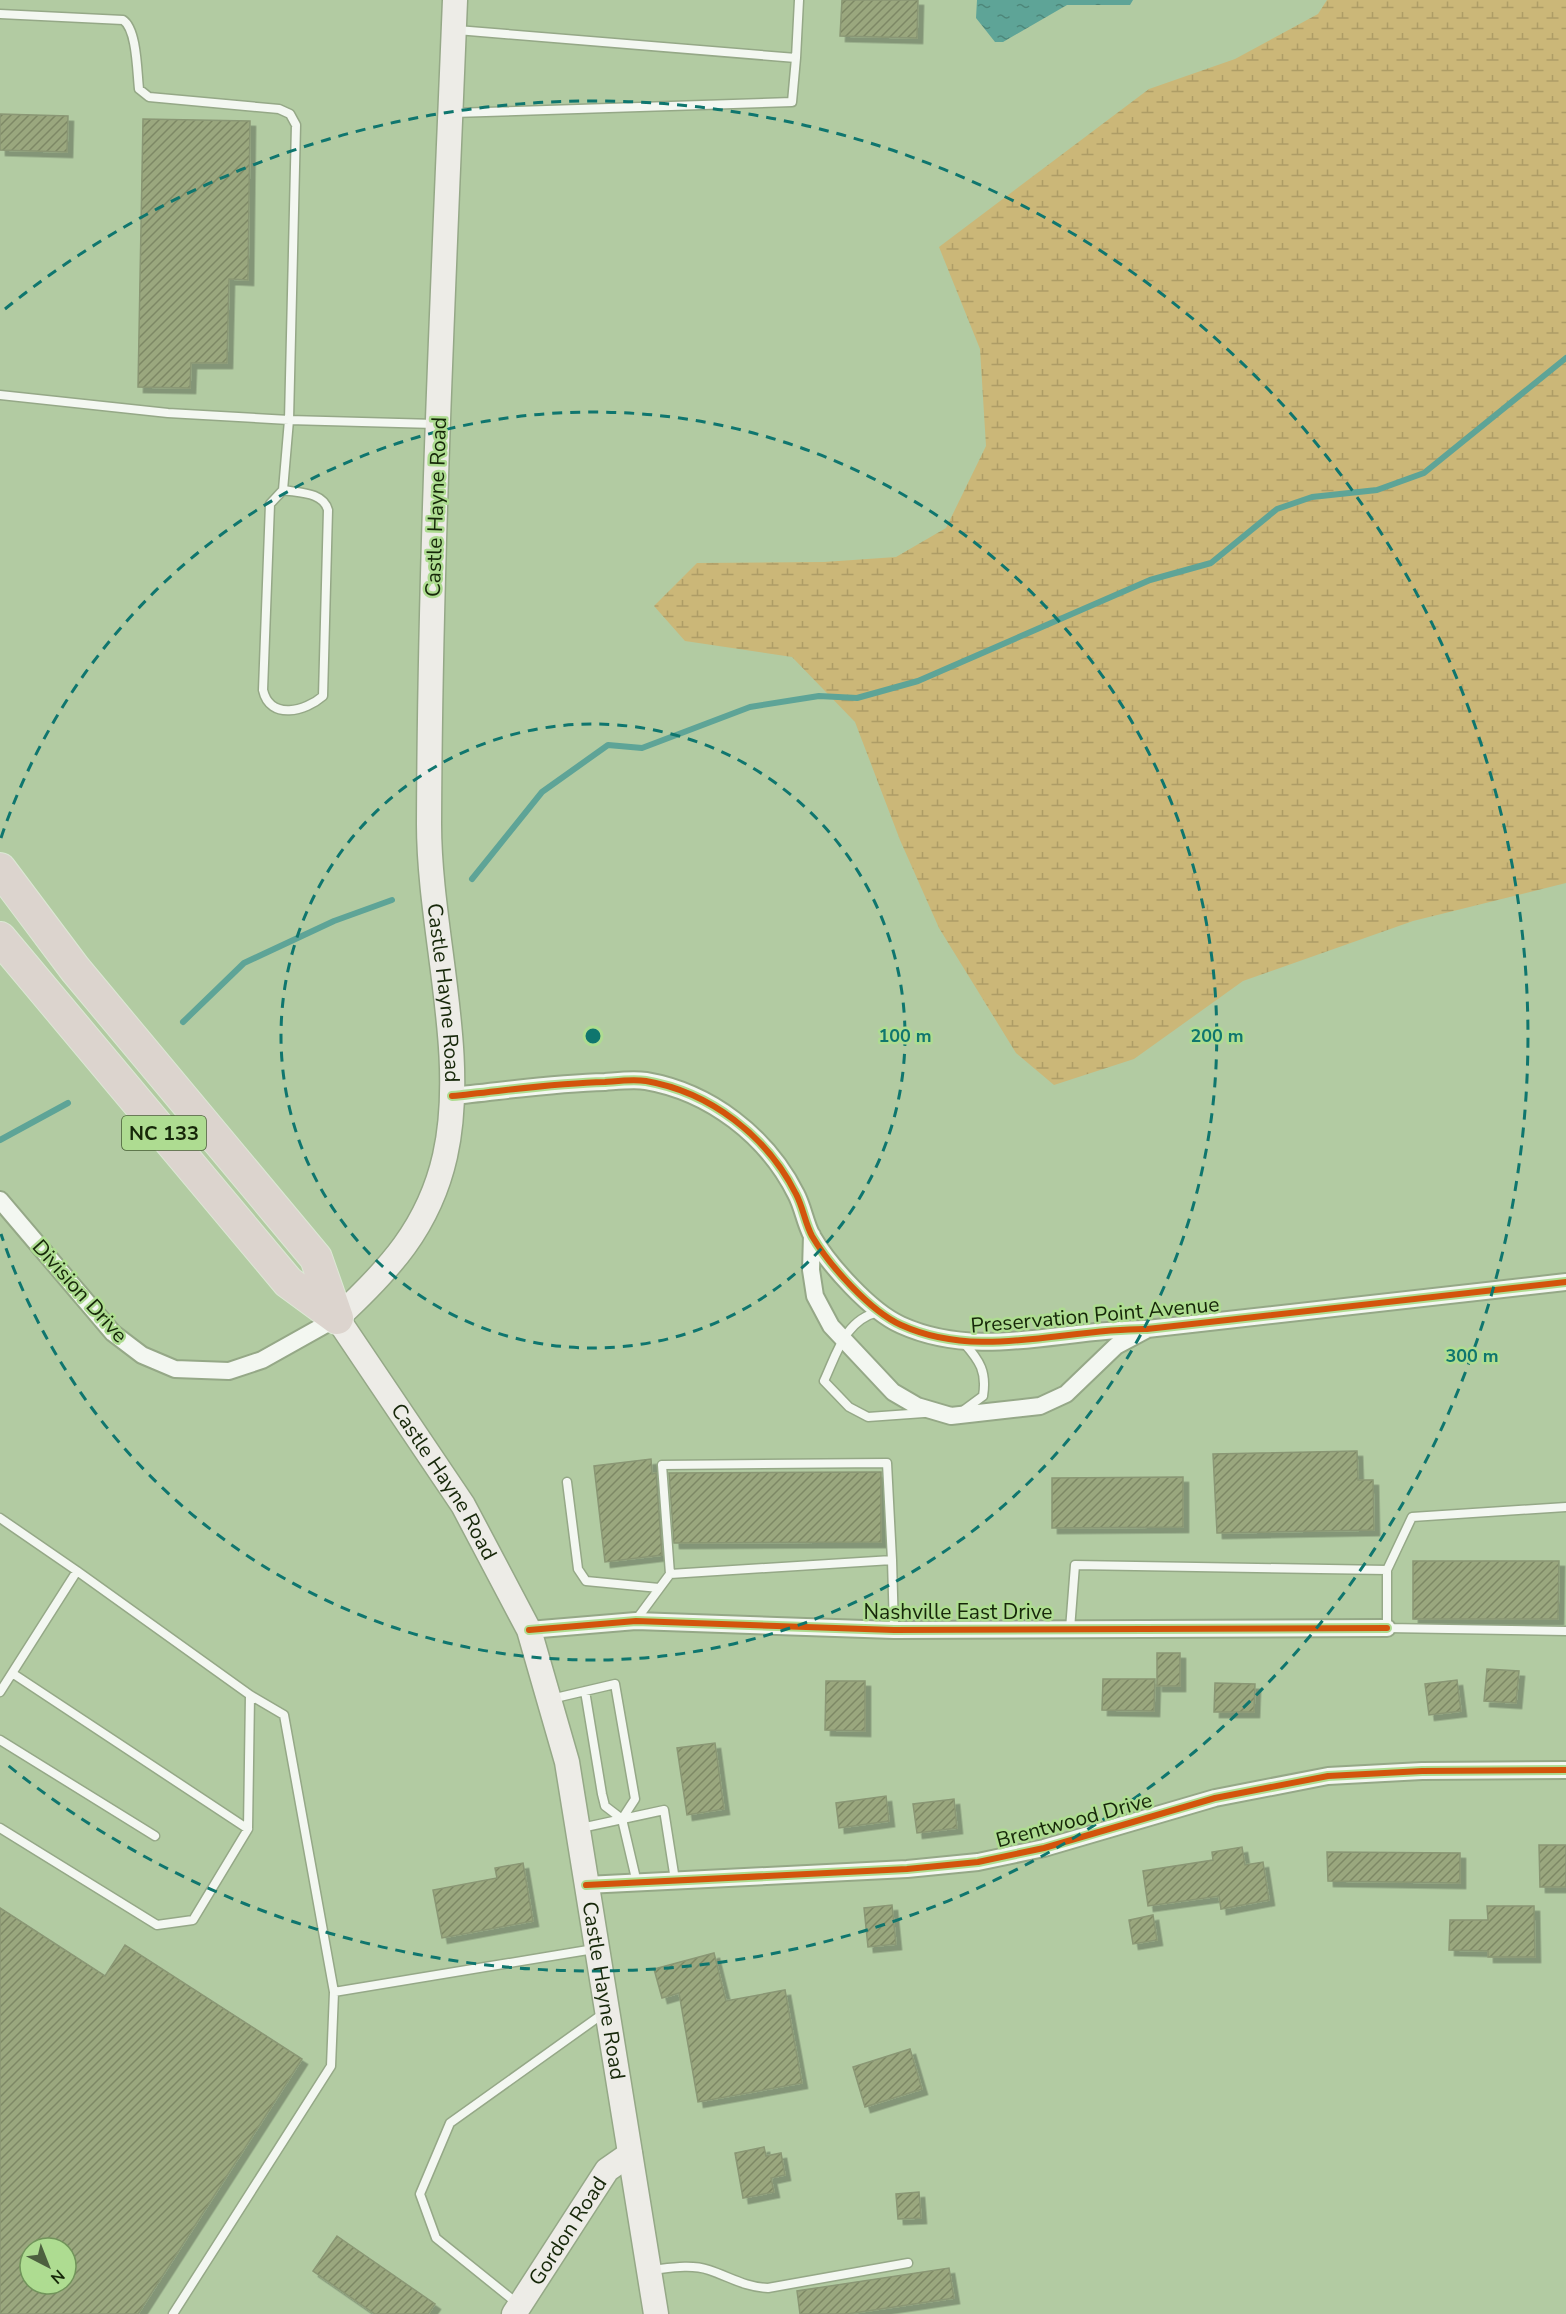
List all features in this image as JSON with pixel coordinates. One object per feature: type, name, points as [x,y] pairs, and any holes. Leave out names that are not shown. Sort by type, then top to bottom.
[{"type":"highway","name":"NC 133","points":[[0,869],[75,969],[316,1258],[338,1318]]},
{"type":"highway","points":[[0,888],[75,969]]},
{"type":"highway","name":"NC 133","points":[[0,938],[288,1282],[338,1318]]},
{"type":"main road","name":"Castle Hayne Road","points":[[455,0],[439,424],[429,828],[452,1096],[445,1156],[434,1194],[411,1239],[371,1287],[338,1318],[463,1505],[529,1629],[567,1762],[656,2314]]},
{"type":"main road","name":"Gordon Road","points":[[517,2310],[607,2170],[630,2154]]},
{"type":"street","name":"Preservation Point Avenue","points":[[452,1096],[587,1082],[644,1081],[681,1089],[735,1120],[769,1151],[796,1194],[812,1236],[844,1278],[899,1324],[964,1343],[987,1344],[1117,1329],[1147,1329],[1566,1282]]},
{"type":"street","name":"Division Drive","points":[[0,1200],[113,1333],[142,1355],[175,1369],[229,1371],[262,1360],[338,1318]]},
{"type":"street","name":"Preservation Point Avenue","points":[[812,1236],[811,1270],[815,1296],[831,1326],[893,1392],[917,1406],[943,1414],[1040,1406],[1066,1394],[1116,1346],[1147,1329]]},
{"type":"street","name":"Nashville East Drive","points":[[529,1629],[636,1621],[894,1630],[1387,1628]]},
{"type":"street","name":"Brentwood Drive","points":[[586,1885],[907,1869],[997,1859],[1044,1848],[1215,1798],[1328,1776],[1422,1771],[1566,1770]]},
{"type":"lane","points":[[450,113],[792,102],[799,0]]},
{"type":"lane","points":[[0,14],[123,20],[129,24],[133,35],[139,89],[143,94],[149,97],[279,109],[290,114],[296,125],[289,420],[284,490],[270,504],[262,690],[271,704],[286,712],[298,711],[323,696],[328,510],[326,501],[320,498],[284,490]]},
{"type":"lane","points":[[454,30],[796,58]]},
{"type":"lane","points":[[0,395],[168,413],[289,420],[439,424]]},
{"type":"lane","points":[[882,1312],[862,1316],[853,1325],[824,1382],[849,1407],[868,1417],[943,1414],[973,1406],[983,1396],[986,1379],[981,1361],[964,1343]]},
{"type":"lane","points":[[636,1621],[670,1574],[662,1465],[886,1463],[894,1630]]},
{"type":"lane","points":[[567,1482],[578,1569],[586,1581],[659,1588]]},
{"type":"lane","points":[[1566,1507],[1412,1517],[1387,1570],[1387,1628],[1566,1631]]},
{"type":"lane","points":[[0,1518],[250,1695],[284,1715],[334,1992],[332,2066],[173,2314]]},
{"type":"lane","points":[[670,1574],[892,1560]]},
{"type":"lane","points":[[1070,1629],[1075,1565],[1387,1570]]},
{"type":"lane","points":[[0,1692],[77,1571]]},
{"type":"lane","points":[[12,1673],[248,1828]]},
{"type":"lane","points":[[548,1700],[615,1684],[635,1799],[622,1819]]},
{"type":"lane","points":[[585,1691],[605,1806],[622,1819],[637,1883]]},
{"type":"lane","points":[[0,1828],[157,1925],[193,1920],[248,1828],[250,1695]]},
{"type":"lane","points":[[0,1740],[155,1836]]},
{"type":"lane","points":[[578,1829],[664,1810],[675,1880]]},
{"type":"lane","points":[[334,1992],[597,1949]]},
{"type":"lane","points":[[517,2310],[436,2238],[420,2194],[450,2123],[607,2011]]},
{"type":"lane","points":[[648,2270],[691,2267],[708,2269],[749,2287],[768,2288],[908,2262]]},
{"type":"green space","points":[[1327,0],[1566,0],[1566,883],[1413,921],[1243,981],[1134,1059],[1054,1085],[1016,1053],[939,928],[900,840],[855,722],[792,657],[685,641],[654,606],[697,563],[824,562],[896,557],[946,528],[986,446],[980,349],[939,247],[1149,89],[1235,59],[1318,14]]},
{"type":"water","points":[[977,0],[1133,0],[1130,5],[1067,5],[1003,42],[995,42],[976,18]]},
{"type":"building","points":[[842,0],[918,0],[917,38],[840,36]]},
{"type":"building","points":[[0,114],[68,116],[67,152],[0,150]]},
{"type":"building","points":[[143,119],[250,121],[248,280],[229,279],[227,363],[191,363],[190,388],[138,387]]},
{"type":"building","points":[[1357,1451],[1358,1480],[1373,1480],[1374,1530],[1217,1533],[1213,1454]]},
{"type":"building","points":[[651,1459],[652,1474],[656,1473],[662,1555],[605,1562],[594,1466]]},
{"type":"building","points":[[881,1472],[881,1542],[674,1543],[669,1473]]},
{"type":"building","points":[[1183,1477],[1183,1527],[1052,1528],[1052,1478]]},
{"type":"building","points":[[1413,1561],[1559,1561],[1558,1619],[1413,1619]]},
{"type":"building","points":[[1157,1653],[1180,1653],[1180,1686],[1157,1686]]},
{"type":"building","points":[[1487,1669],[1519,1671],[1516,1703],[1484,1701]]},
{"type":"building","points":[[1103,1679],[1155,1679],[1154,1711],[1102,1710]]},
{"type":"building","points":[[1457,1680],[1461,1711],[1429,1715],[1425,1684]]},
{"type":"building","points":[[826,1681],[865,1681],[865,1731],[825,1730]]},
{"type":"building","points":[[1215,1683],[1255,1684],[1254,1712],[1214,1712]]},
{"type":"building","points":[[715,1743],[724,1809],[687,1815],[677,1748]]},
{"type":"building","points":[[886,1796],[889,1821],[839,1828],[836,1803]]},
{"type":"building","points":[[954,1799],[957,1828],[917,1833],[913,1804]]},
{"type":"building","points":[[1539,1845],[1566,1845],[1566,1887],[1540,1887]]},
{"type":"building","points":[[1242,1847],[1245,1865],[1263,1862],[1269,1900],[1221,1909],[1219,1896],[1148,1906],[1143,1871],[1213,1860],[1212,1852]]},
{"type":"building","points":[[1327,1852],[1460,1853],[1460,1883],[1328,1881]]},
{"type":"building","points":[[523,1863],[533,1921],[442,1938],[433,1890],[497,1878],[495,1868]]},
{"type":"building","points":[[892,1905],[896,1944],[868,1947],[864,1908]]},
{"type":"building","points":[[1487,1906],[1534,1906],[1535,1957],[1488,1957],[1488,1951],[1449,1950],[1450,1920],[1488,1920]]},
{"type":"building","points":[[0,1908],[105,1976],[125,1945],[302,2059],[138,2314],[0,2314]]},
{"type":"building","points":[[1153,1915],[1157,1940],[1133,1944],[1129,1920]]},
{"type":"building","points":[[714,1953],[726,2001],[785,1990],[802,2083],[698,2102],[679,1993],[662,1998],[654,1969]]},
{"type":"building","points":[[910,2049],[922,2089],[865,2107],[853,2067]]},
{"type":"building","points":[[764,2147],[766,2156],[781,2153],[785,2175],[771,2178],[774,2192],[743,2198],[735,2153]]},
{"type":"building","points":[[919,2192],[921,2218],[898,2219],[896,2194]]},
{"type":"building","points":[[337,2236],[435,2304],[428,2314],[375,2314],[313,2271]]},
{"type":"building","points":[[949,2268],[954,2298],[847,2314],[800,2314],[797,2291]]},
{"type":"waterway","points":[[472,879],[542,792],[608,745],[642,748],[750,707],[819,696],[857,698],[918,681],[1150,580],[1211,563],[1277,509],[1312,497],[1377,490],[1424,473],[1566,358]]},
{"type":"waterway","points":[[183,1022],[244,963],[334,921],[392,900]]},
{"type":"waterway","points":[[0,1140],[68,1103]]},
{"type":"cycle path","points":[[452,1096],[631,1080],[646,1081],[692,1095],[714,1106],[734,1120],[769,1153],[796,1194],[819,1248],[851,1286],[876,1309],[901,1325],[931,1335],[961,1341],[992,1342],[1147,1329],[1566,1282]]},
{"type":"cycle path","points":[[529,1630],[636,1621],[894,1630],[1387,1628]]},
{"type":"cycle path","points":[[586,1885],[907,1869],[978,1862],[1044,1848],[1215,1798],[1328,1776],[1422,1771],[1566,1770]]}]
